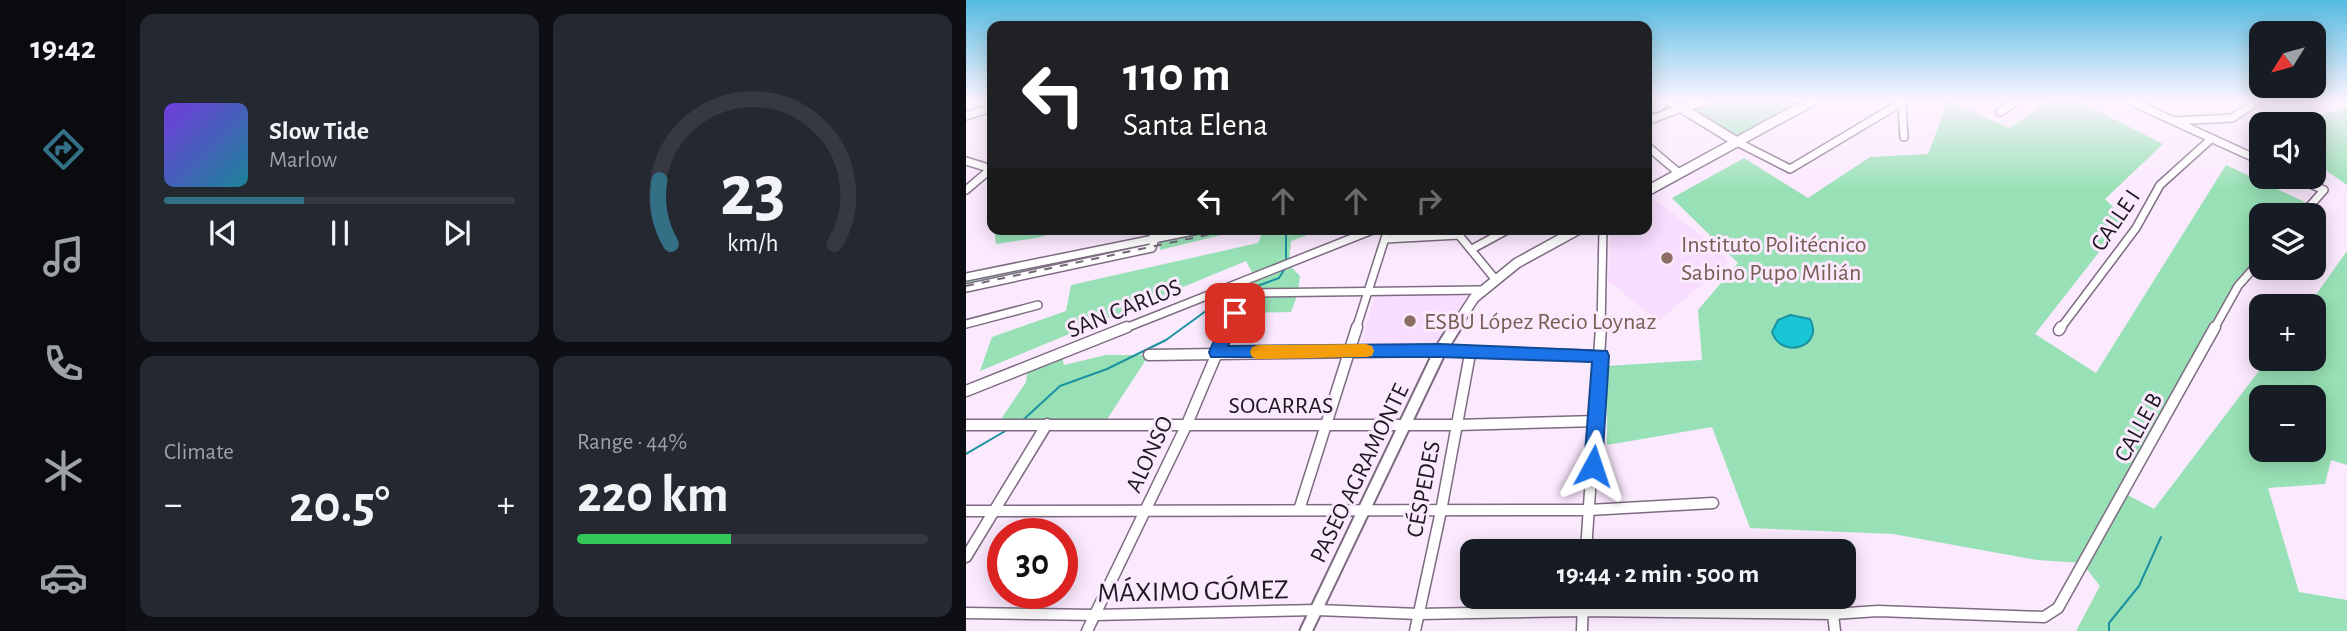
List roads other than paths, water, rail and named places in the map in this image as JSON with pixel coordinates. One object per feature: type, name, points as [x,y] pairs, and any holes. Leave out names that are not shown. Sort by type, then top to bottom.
[{"type":"street","points":[[1718,130],[1790,169],[1854,130]]},
{"type":"street","points":[[1652,188],[1758,130]]},
{"type":"street","points":[[1904,130],[1904,137]]},
{"type":"street","points":[[2195,131],[2249,156]]},
{"type":"street","name":"CALLE I","points":[[2059,330],[2136,228],[2161,185],[2211,139]]},
{"type":"street","points":[[1652,150],[1679,173]]},
{"type":"street","points":[[966,161],[987,167]]},
{"type":"street","points":[[966,190],[987,173]]},
{"type":"street","points":[[2313,203],[2324,190],[2322,189]]},
{"type":"street","points":[[1154,235],[1156,239]]},
{"type":"street","points":[[1156,239],[1152,248],[966,290],[968,277],[1175,235]]},
{"type":"street","name":"SAN CARLOS","points":[[966,391],[1360,235]]},
{"type":"street","points":[[1299,510],[1386,235]]},
{"type":"street","points":[[1385,239],[1426,235]]},
{"type":"street","points":[[1460,235],[1495,279]]},
{"type":"street","points":[[1472,248],[1497,235]]},
{"type":"street","name":"PASEO AGRAMONTE","points":[[1306,631],[1440,351],[1474,298],[1517,263],[1568,235]]},
{"type":"street","points":[[1587,539],[1601,356],[1603,235]]},
{"type":"street","name":"CALLE B","points":[[2051,614],[2058,608],[2101,533],[2238,286],[2249,274]]},
{"type":"street","points":[[1241,282],[1243,293],[1482,290]]},
{"type":"street","name":"ALONSO","points":[[1087,631],[1187,424],[1243,293]]},
{"type":"street","points":[[966,324],[1038,305]]},
{"type":"street","points":[[1149,355],[1440,351],[1601,356]]},
{"type":"street","name":"CÉSPEDES","points":[[1415,631],[1441,511],[1470,354]]},
{"type":"street","name":"SOCARRAS","points":[[966,425],[1457,425],[1597,421]]},
{"type":"street","points":[[966,557],[1047,424]]},
{"type":"street","points":[[966,511],[1589,510],[1713,503]]},
{"type":"street","name":"MÁXIMO GÓMEZ","points":[[966,613],[1094,615],[1317,610],[1419,614],[1583,611],[1833,614],[1912,611],[2031,617],[2051,614]]},
{"type":"street","points":[[1582,631],[1583,611]]},
{"type":"street","points":[[1833,614],[1835,631]]},
{"type":"water","points":[[1790,315],[1810,319],[1813,329],[1812,337],[1807,343],[1792,348],[1777,341],[1772,332],[1778,320]]},
{"type":"waterway","points":[[1286,235],[1286,260]]},
{"type":"waterway","points":[[1249,289],[1279,278],[1284,270]]},
{"type":"waterway","points":[[1023,420],[1060,386],[1107,369],[1166,340],[1221,300],[1239,292]]},
{"type":"waterway","points":[[966,454],[1007,430]]},
{"type":"waterway","points":[[2109,631],[2109,623],[2139,586],[2161,537]]},
{"type":"railway","points":[[966,286],[1207,235]]},
{"type":"place","name":"Instituto Politécnico Sabino Pupo Milián","points":[[1667,258]]},
{"type":"place","name":"ESBU López Recio Loynaz","points":[[1410,321]]}]
